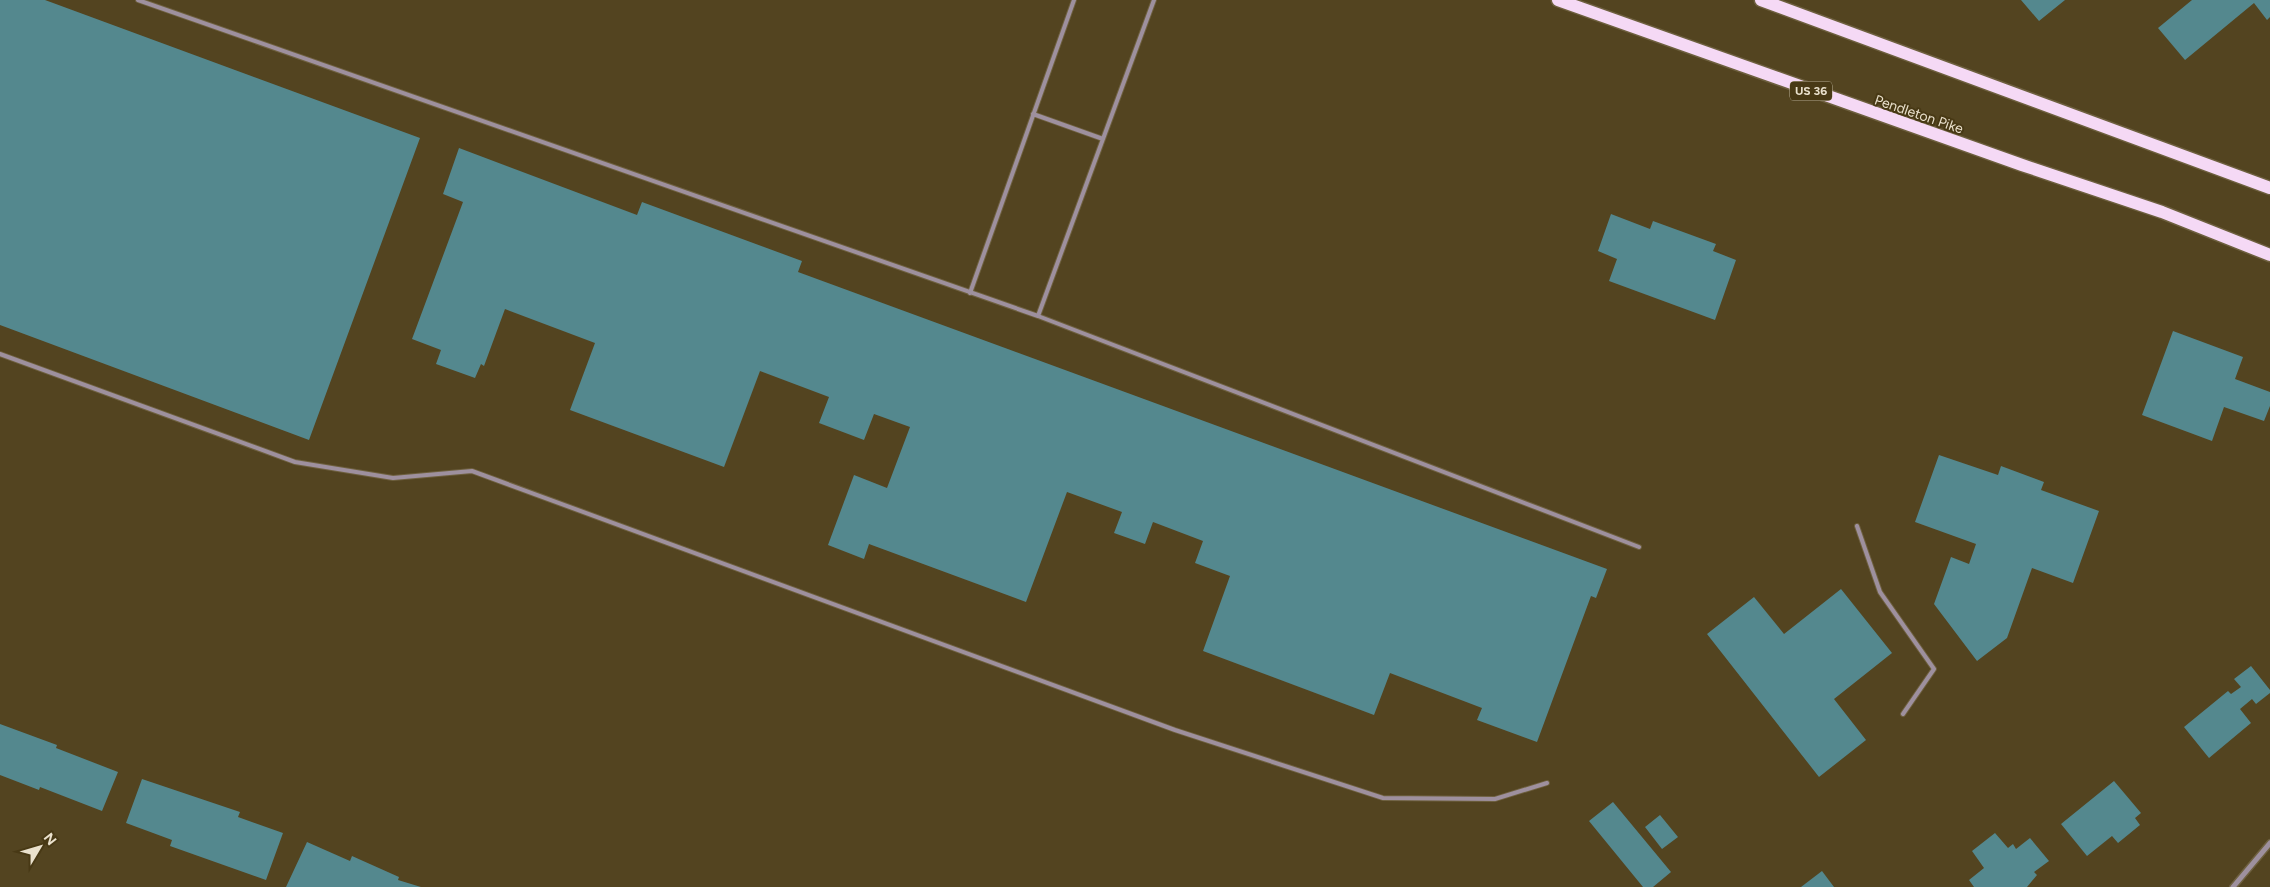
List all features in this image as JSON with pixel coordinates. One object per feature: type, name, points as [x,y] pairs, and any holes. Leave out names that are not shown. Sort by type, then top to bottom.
[{"type":"main road","name":"Pendleton Pike","points":[[1558,0],[2022,166],[2162,212],[2270,255]]},
{"type":"main road","points":[[1761,0],[2270,188]]},
{"type":"street","points":[[2233,887],[2270,843]]},
{"type":"lane","points":[[138,0],[1038,316],[1640,547]]},
{"type":"lane","points":[[970,293],[1074,0]]},
{"type":"lane","points":[[1038,316],[1154,0]]},
{"type":"lane","points":[[1033,114],[1103,139]]},
{"type":"lane","points":[[0,354],[294,462],[393,478],[472,471],[1175,730],[1383,798],[1495,799],[1547,783]]},
{"type":"lane","points":[[1857,526],[1880,592],[1934,669],[1903,714]]},
{"type":"building","points":[[0,0],[45,0],[420,138],[309,440],[0,325]]},
{"type":"building","points":[[2021,0],[2065,0],[2039,21]]},
{"type":"building","points":[[2192,0],[2270,0],[2270,17],[2267,20],[2254,3],[2185,60],[2158,28]]},
{"type":"building","points":[[459,148],[637,215],[642,202],[802,261],[798,272],[1607,569],[1596,598],[1591,596],[1537,742],[1477,720],[1482,708],[1390,673],[1374,715],[1203,651],[1230,576],[1195,563],[1203,541],[1153,522],[1145,544],[1114,533],[1122,512],[1067,492],[1026,602],[869,544],[864,559],[828,545],[854,475],[887,488],[910,427],[874,414],[864,440],[819,423],[829,397],[760,371],[724,467],[570,410],[595,343],[505,309],[484,366],[481,364],[475,378],[436,364],[441,350],[412,339],[463,202],[443,194]]},
{"type":"building","points":[[1611,214],[1650,229],[1653,221],[1716,244],[1713,251],[1736,260],[1715,320],[1609,281],[1617,259],[1598,251]]},
{"type":"building","points":[[2173,331],[2243,357],[2235,379],[2270,392],[2270,406],[2264,421],[2224,407],[2212,441],[2142,415]]},
{"type":"building","points":[[1939,455],[1998,475],[2001,466],[2044,482],[2041,490],[2099,511],[2073,583],[2032,568],[2007,638],[1977,661],[1934,604],[1951,557],[1969,564],[1976,544],[1915,522]]},
{"type":"building","points":[[1841,589],[1892,653],[1834,699],[1866,740],[1819,777],[1707,634],[1754,597],[1784,634]]},
{"type":"building","points":[[2251,666],[2270,690],[2270,693],[2256,704],[2252,699],[2240,709],[2251,723],[2209,758],[2184,727],[2228,691],[2231,694],[2241,687],[2234,679]]},
{"type":"building","points":[[0,724],[57,745],[56,748],[118,772],[102,811],[40,787],[39,790],[0,775]]},
{"type":"building","points":[[142,779],[240,812],[238,817],[283,833],[266,880],[170,846],[172,840],[126,823]]},
{"type":"building","points":[[2114,781],[2141,813],[2135,818],[2140,825],[2118,843],[2112,836],[2087,856],[2061,824]]},
{"type":"building","points":[[1613,802],[1671,872],[1653,887],[1643,887],[1589,821]]},
{"type":"building","points":[[1660,815],[1678,837],[1662,849],[1645,827]]},
{"type":"building","points":[[1995,833],[2008,848],[2013,844],[2016,849],[2030,838],[2049,861],[2034,872],[2037,875],[2027,887],[1974,887],[1969,880],[1984,868],[1972,851]]},
{"type":"building","points":[[307,842],[350,861],[352,856],[399,877],[398,880],[421,887],[286,887]]},
{"type":"building","points":[[1822,871],[1834,887],[1801,887]]}]
